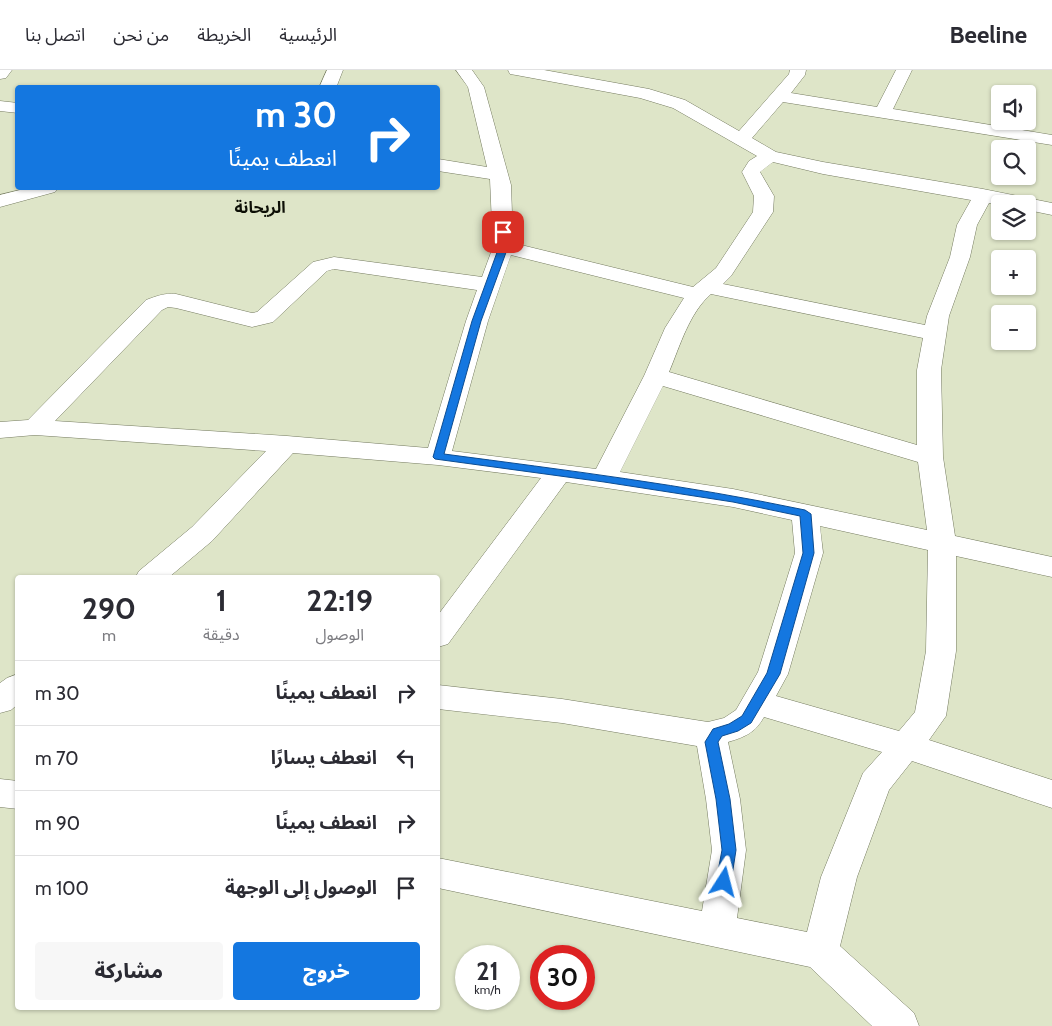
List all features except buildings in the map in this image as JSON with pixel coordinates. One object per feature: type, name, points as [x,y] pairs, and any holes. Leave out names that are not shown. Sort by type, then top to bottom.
[{"type":"street","points":[[0,74],[4,70]]},
{"type":"street","points":[[328,85],[335,70]]},
{"type":"street","points":[[438,457],[477,321],[504,247],[501,185],[476,86],[464,70]]},
{"type":"street","points":[[516,70],[575,75],[679,104],[770,156],[823,168],[991,197]]},
{"type":"street","points":[[740,140],[797,75],[798,70]]},
{"type":"street","points":[[883,112],[904,70]]},
{"type":"street","points":[[778,96],[1052,140]]},
{"type":"street","points":[[0,106],[15,108]]},
{"type":"street","points":[[604,478],[656,376],[676,328],[703,291],[724,272],[764,212],[764,196],[752,172],[756,165],[770,156]]},
{"type":"street","points":[[440,165],[498,174]]},
{"type":"street","points":[[0,201],[41,190]]},
{"type":"street","points":[[820,952],[840,877],[875,784],[930,716],[941,651],[942,543],[930,457],[929,370],[938,316],[960,257],[967,225],[983,195]]},
{"type":"street","points":[[1036,206],[1052,209]]},
{"type":"street","points":[[504,247],[703,291],[935,334]]},
{"type":"street","points":[[35,427],[154,305],[165,300],[259,320],[265,317],[320,266],[334,263],[490,285]]},
{"type":"street","points":[[656,376],[930,457]]},
{"type":"street","points":[[0,430],[35,427],[287,444],[438,457],[559,472],[733,498],[1052,567]]},
{"type":"street","points":[[153,575],[202,534],[287,444]]},
{"type":"street","points":[[440,633],[559,472]]},
{"type":"street","points":[[717,930],[729,850],[723,799],[712,742],[717,732],[733,728],[747,719],[758,703],[773,674],[809,553],[805,514]]},
{"type":"street","points":[[0,701],[15,688]]},
{"type":"street","points":[[440,696],[562,711],[714,736]]},
{"type":"street","points":[[758,703],[906,746],[1052,794]]},
{"type":"street","points":[[0,793],[15,796]]},
{"type":"street","points":[[440,873],[820,952],[900,1026]]},
{"type":"district","name":"الريحانة","points":[[260,207]]},
{"type":"route","points":[[503,232],[504,247],[477,321],[438,457],[604,478],[733,498],[805,514],[809,553],[773,674],[758,703],[747,719],[733,728],[717,732],[712,742],[723,799],[729,850],[724,882]]}]
